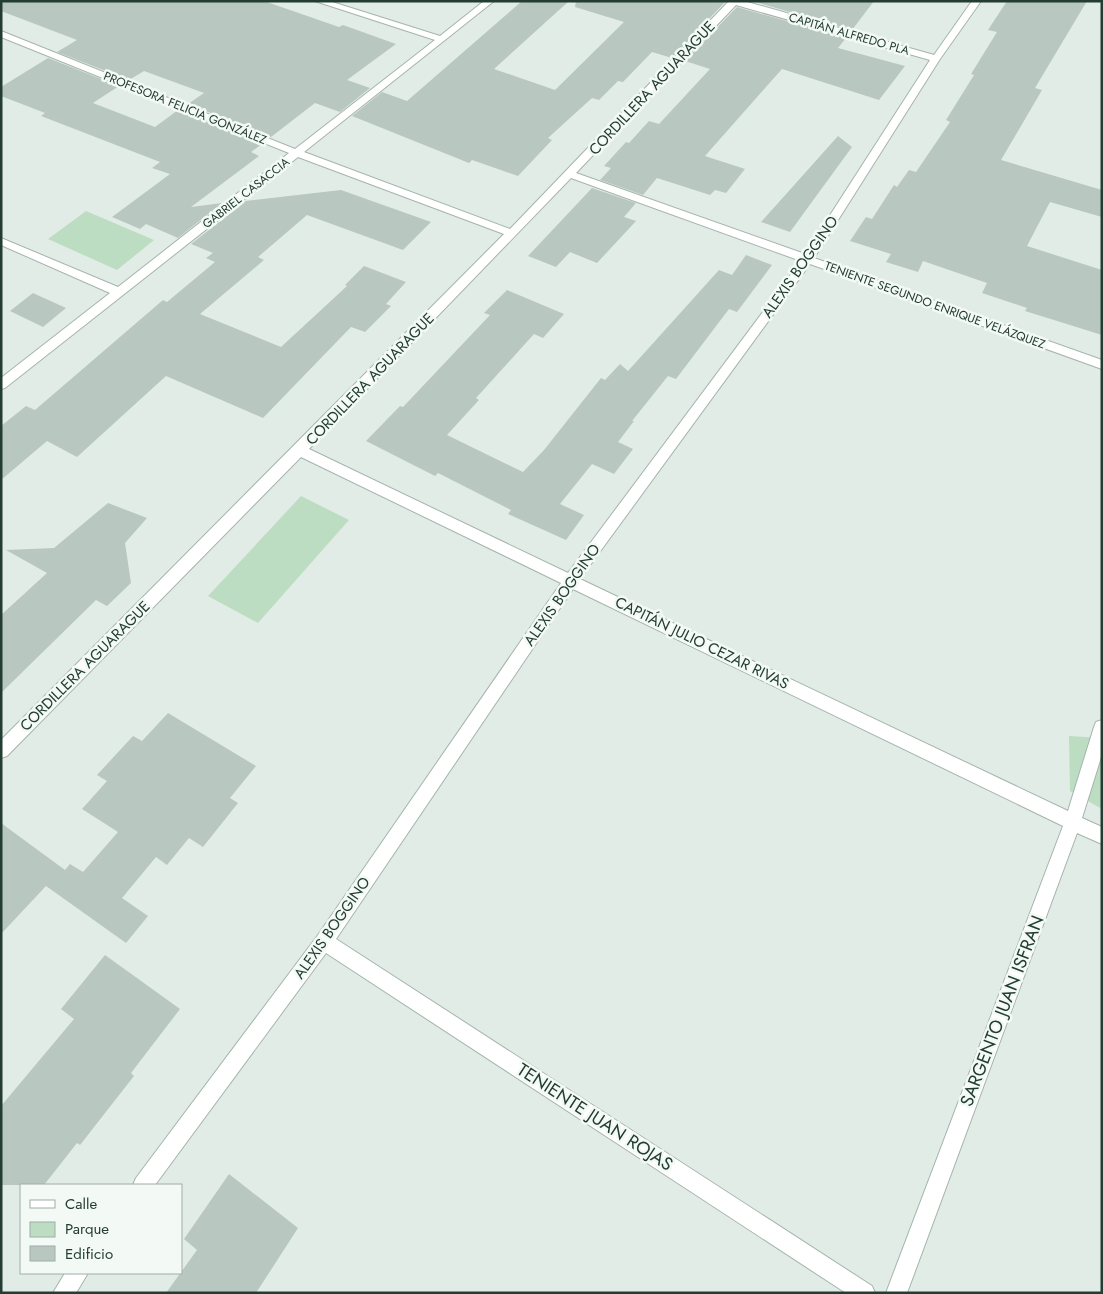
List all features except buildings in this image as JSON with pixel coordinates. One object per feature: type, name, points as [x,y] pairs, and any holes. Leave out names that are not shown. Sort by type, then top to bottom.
[{"type":"street","points":[[319,1],[442,39]]},
{"type":"street","name":"GABRIEL CASACCIA","points":[[1,385],[490,1]]},
{"type":"street","name":"CAPITÁN ALFREDO PLA","points":[[734,1],[936,59]]},
{"type":"street","name":"CORDILLERA AGUARAGUE","points":[[1,751],[301,451],[510,233],[570,174],[734,1]]},
{"type":"street","name":"ALEXIS BOGGINO","points":[[144,1184],[324,941],[571,580],[808,260],[936,59],[977,1]]},
{"type":"street","name":"PROFESORA FELICIA GONZÁLEZ","points":[[1,34],[297,153],[510,233]]},
{"type":"street","name":"TENIENTE SEGUNDO ENRIQUE VELÁZQUEZ","points":[[570,174],[1102,365]]},
{"type":"street","points":[[1,241],[118,292]]},
{"type":"street","name":"CAPITÁN JULIO CEZAR RIVAS","points":[[301,451],[1102,836]]},
{"type":"street","name":"SARGENTO JUAN ISFRAN","points":[[896,1293],[1073,822],[1102,727]]},
{"type":"street","name":"TENIENTE JUAN ROJAS","points":[[324,941],[866,1293]]},
{"type":"street","points":[[63,1293],[77,1274]]},
{"type":"green space","points":[[86,211],[154,240],[117,270],[48,239]]},
{"type":"green space","points":[[301,496],[349,520],[258,623],[208,596]]},
{"type":"green space","points":[[1069,736],[1102,738],[1102,809],[1070,791]]}]
